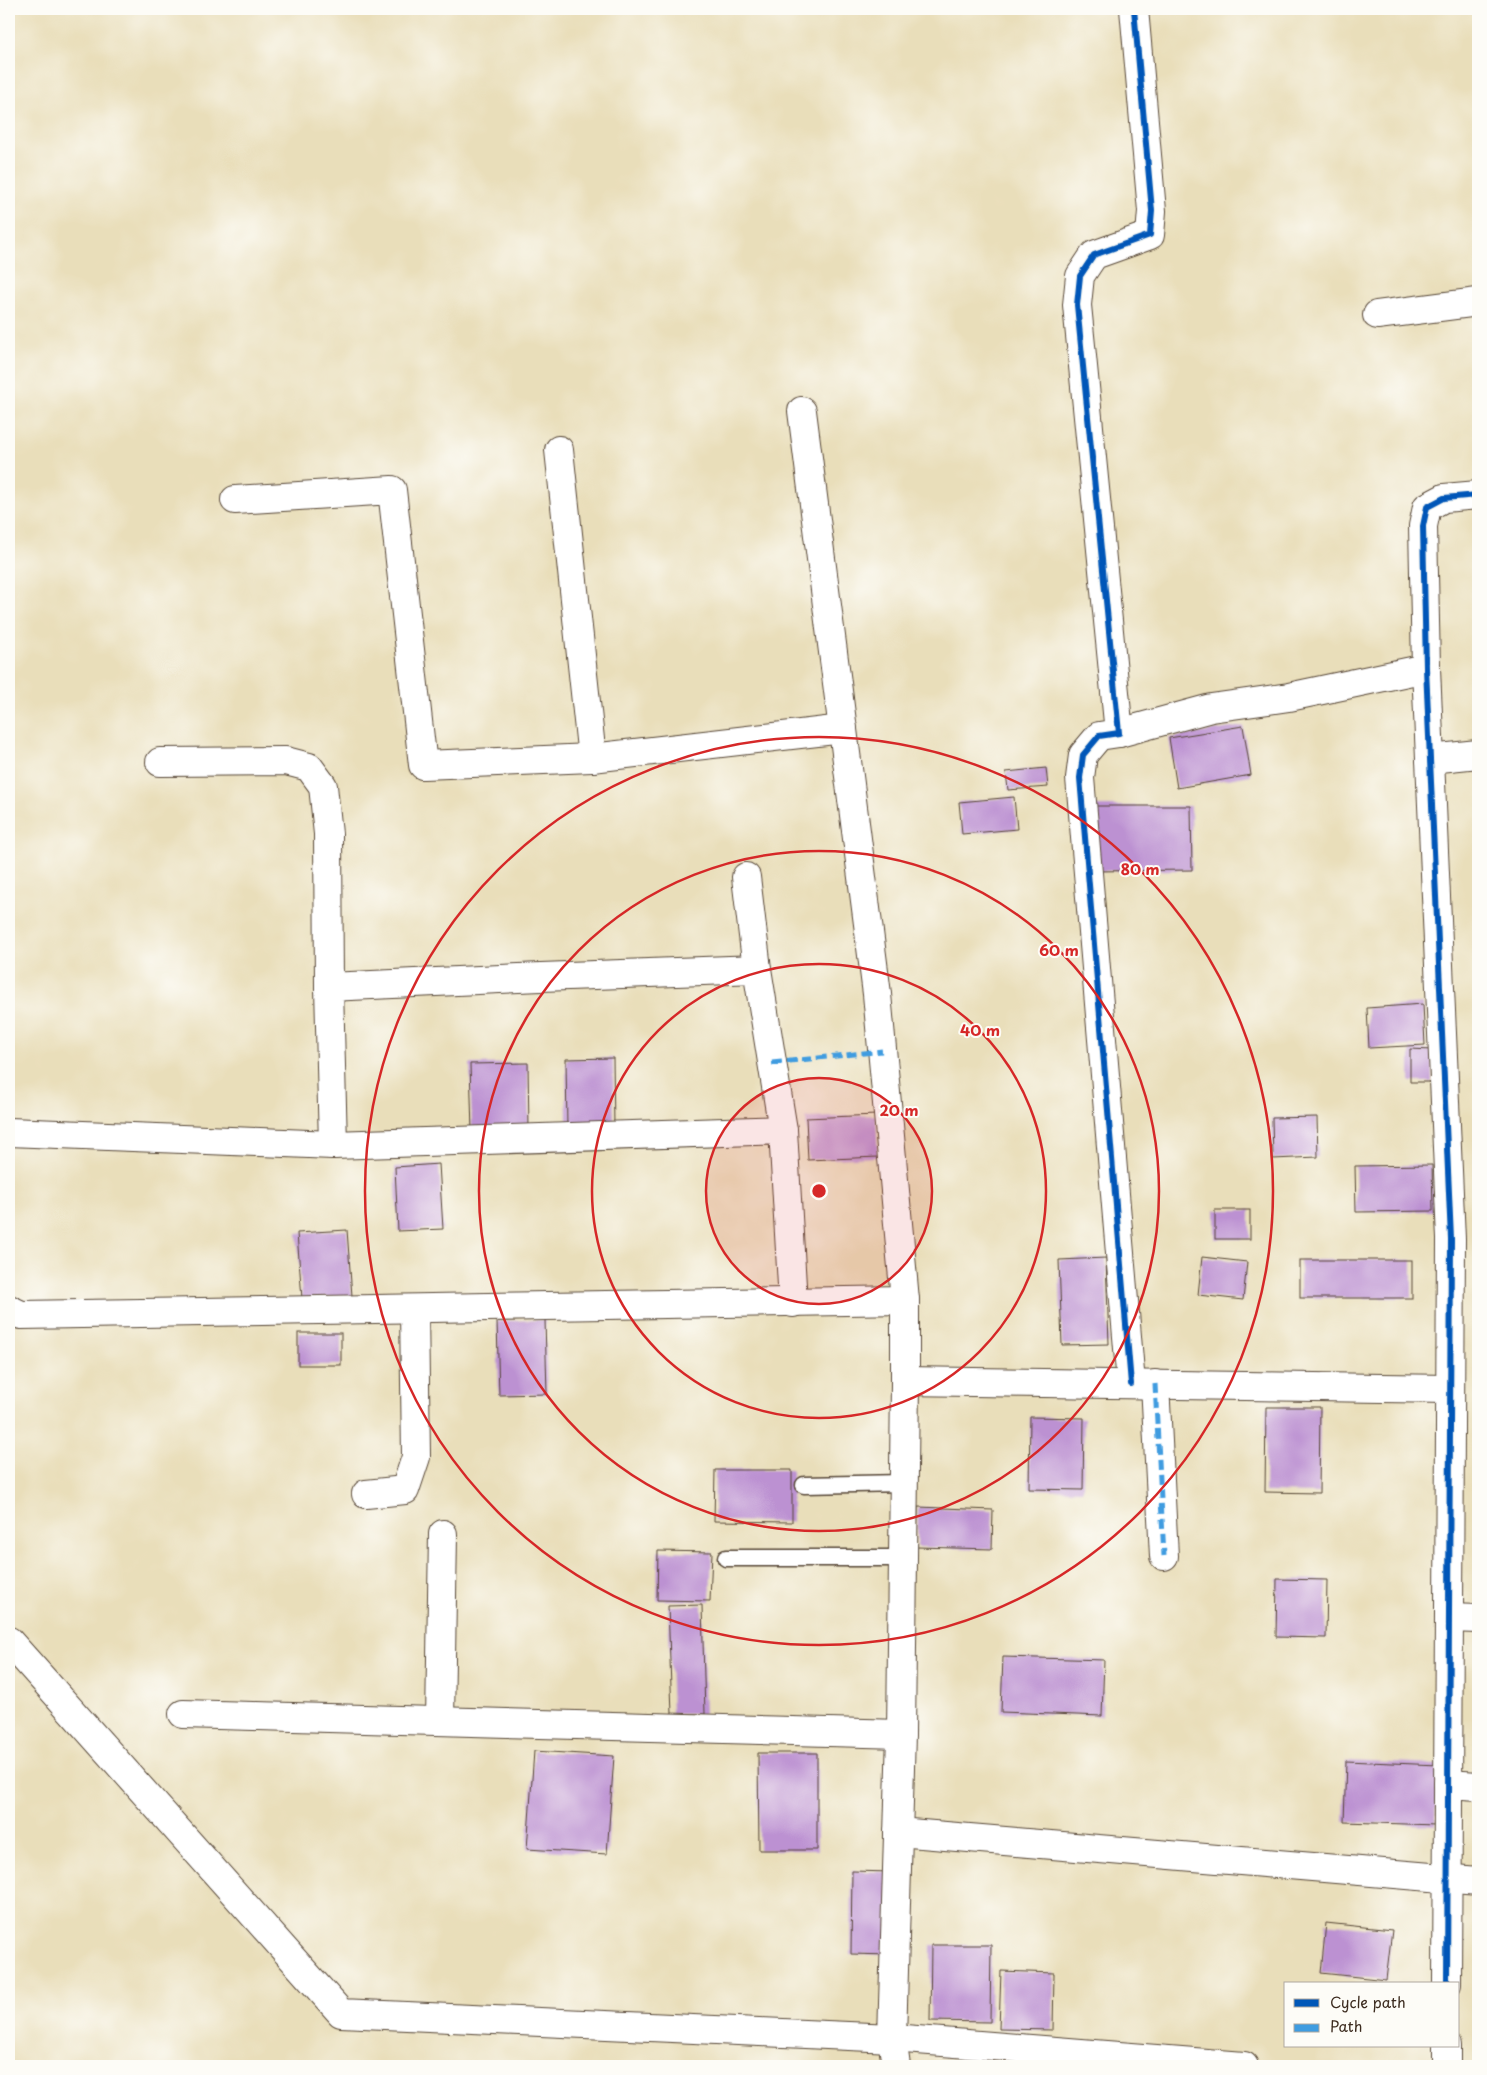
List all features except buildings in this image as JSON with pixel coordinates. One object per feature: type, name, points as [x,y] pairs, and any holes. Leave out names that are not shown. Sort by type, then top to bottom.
[{"type":"street","points":[[1119,733],[1077,305],[1080,276],[1094,255],[1150,235],[1152,211],[1134,9]]},
{"type":"street","points":[[1377,316],[1478,302]]},
{"type":"street","points":[[802,412],[877,994],[905,1300],[901,1734],[892,2038],[896,2066]]},
{"type":"street","points":[[559,450],[592,758]]},
{"type":"street","points":[[235,500],[392,490],[423,765],[592,758],[843,730]]},
{"type":"street","points":[[1447,1982],[1451,1240],[1426,668],[1423,526],[1427,507],[1444,498],[1478,495]]},
{"type":"street","points":[[1164,1556],[1143,1384],[1080,778],[1083,755],[1099,736],[1119,733],[1211,708],[1289,697],[1426,668]]},
{"type":"street","points":[[1430,759],[1478,754]]},
{"type":"street","points":[[160,762],[286,761],[309,767],[323,786],[328,834],[333,1145]]},
{"type":"street","points":[[746,877],[757,969],[783,1130],[793,1303]]},
{"type":"street","points":[[330,987],[757,969]]},
{"type":"street","points":[[9,1132],[333,1145],[783,1130]]},
{"type":"street","points":[[9,1309],[21,1315],[905,1300]]},
{"type":"street","points":[[366,1494],[405,1490],[416,1457],[414,1309]]},
{"type":"street","points":[[905,1381],[1450,1389]]},
{"type":"street","points":[[440,1721],[443,1534]]},
{"type":"street","points":[[1449,1618],[1478,1620]]},
{"type":"street","points":[[9,1642],[341,2013],[892,2038],[1244,2066]]},
{"type":"street","points":[[183,1714],[901,1734]]},
{"type":"street","points":[[1448,1784],[1478,1786]]},
{"type":"street","points":[[898,1832],[1478,1881]]},
{"type":"street","points":[[1447,2048],[1447,2066]]},
{"type":"lane","points":[[804,1485],[904,1484]]},
{"type":"lane","points":[[726,1558],[903,1558]]},
{"type":"marked path","points":[[772,1063],[882,1051]]},
{"type":"marked path","points":[[1155,1384],[1164,1556]]},
{"type":"cycle path","points":[[1131,1384],[1080,778],[1083,755],[1099,736],[1119,733],[1077,305],[1080,276],[1094,255],[1150,235],[1152,211],[1134,9]]},
{"type":"cycle path","points":[[1447,1982],[1451,1239],[1426,668],[1423,526],[1427,507],[1444,498],[1478,495]]}]
